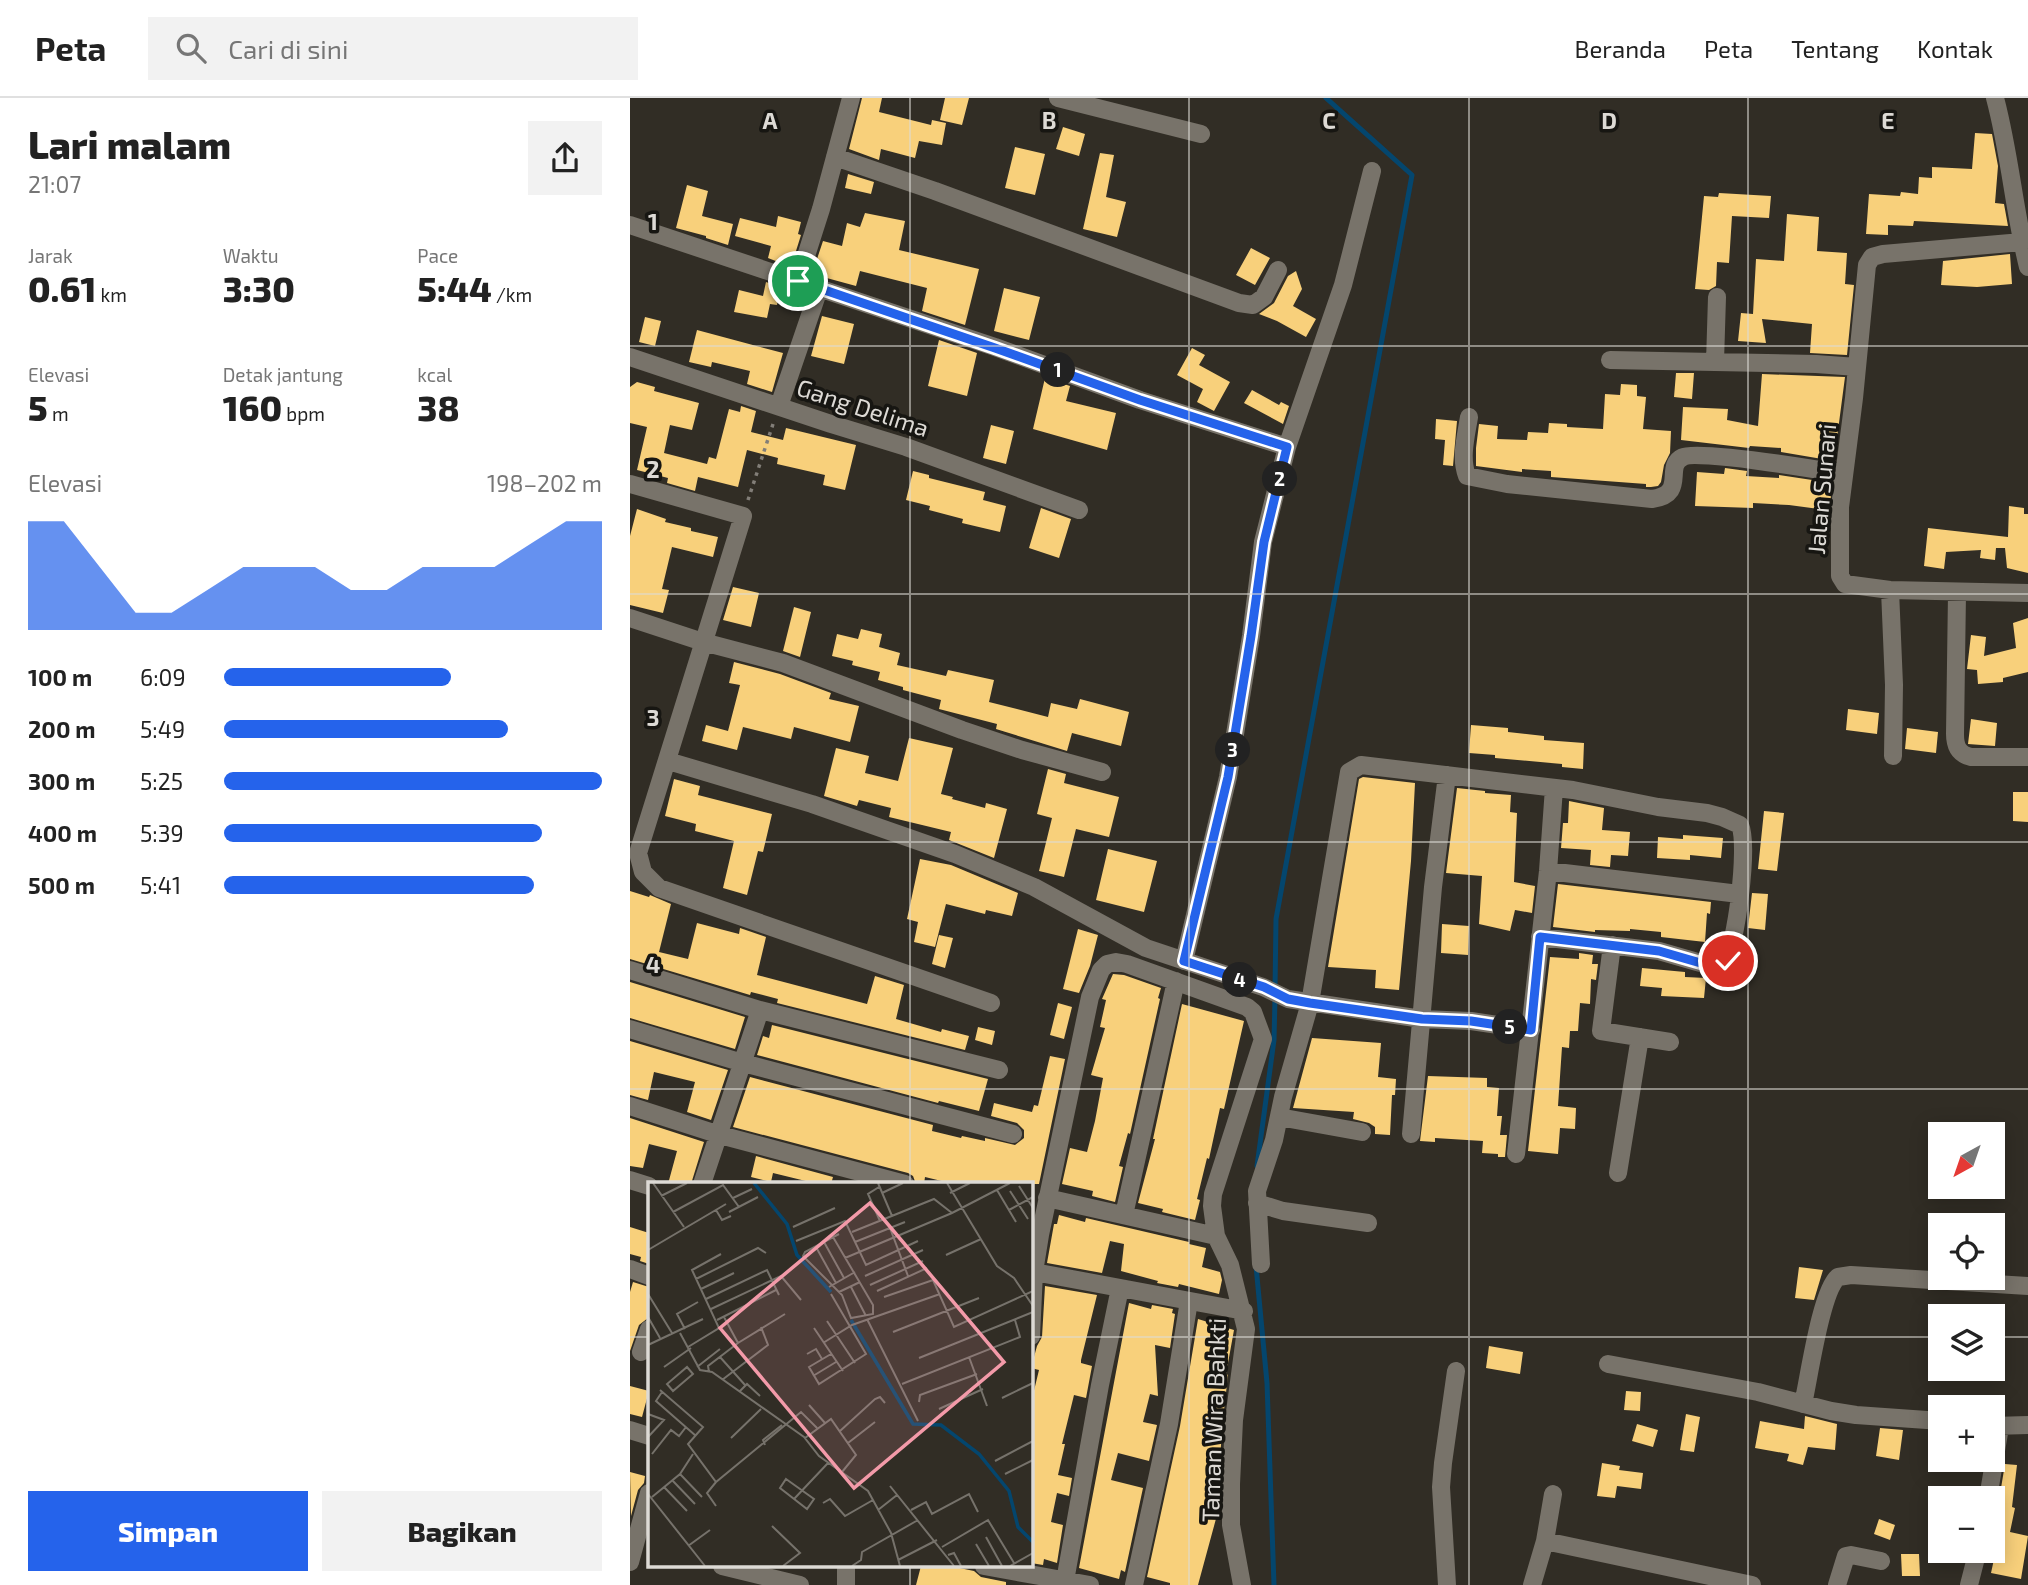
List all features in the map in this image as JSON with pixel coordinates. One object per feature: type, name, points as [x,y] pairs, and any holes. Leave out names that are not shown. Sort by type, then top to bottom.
[{"type":"street","points":[[798,281],[850,98]]},
{"type":"street","points":[[1058,98],[1201,134]]},
{"type":"street","points":[[1996,98],[2028,267]]},
{"type":"street","points":[[835,157],[1239,303],[1253,305],[1264,297],[1279,270]]},
{"type":"street","points":[[1184,961],[1228,777],[1264,542],[1287,447],[1343,285],[1372,171]]},
{"type":"street","points":[[630,225],[995,348],[1140,400],[1287,447]]},
{"type":"street","name":"Jalan Sunari","points":[[2022,242],[1898,252],[1872,257],[1865,269],[1857,367],[1840,507],[1840,576],[1845,584],[1890,590],[2028,593]]},
{"type":"street","points":[[779,405],[819,289]]},
{"type":"street","points":[[1715,362],[1717,297]]},
{"type":"street","name":"Gang Delima","points":[[630,357],[973,470],[1079,510]]},
{"type":"street","points":[[1610,360],[1857,367]]},
{"type":"street","points":[[1469,417],[1464,448],[1464,469],[1467,476],[1507,484],[1663,498],[1672,489],[1677,462],[1681,457],[1689,455],[1716,456],[1844,474]]},
{"type":"street","points":[[630,484],[743,516],[638,853],[643,872],[659,888],[991,1003]]},
{"type":"street","points":[[1890,590],[1894,685],[1893,756]]},
{"type":"street","points":[[1957,593],[1955,744],[1963,755],[1971,757],[2028,757]]},
{"type":"street","points":[[630,618],[703,642],[783,663],[998,743],[1102,772]]},
{"type":"street","points":[[668,761],[812,804],[1005,873],[1146,948],[1264,987],[1288,999],[1422,1019],[1471,1021],[1531,1030]]},
{"type":"street","points":[[1261,1264],[1257,1191],[1310,1003],[1349,772],[1361,765],[1554,788],[1707,813],[1741,825],[1743,832],[1739,894],[1732,947],[1724,966],[1718,968],[1659,951],[1540,937]]},
{"type":"street","points":[[1411,1134],[1433,887],[1447,775]]},
{"type":"street","points":[[1516,1154],[1548,871],[1554,788]]},
{"type":"street","points":[[1548,871],[1739,894]]},
{"type":"street","points":[[1612,945],[1601,1031],[1670,1042]]},
{"type":"street","name":"Taman Wira Bahkti","points":[[1032,1315],[1034,1272],[1047,1198],[1088,1006],[1101,970],[1107,964],[1116,962],[1176,981],[1254,1012],[1263,1039],[1213,1194],[1212,1206],[1216,1236],[1230,1265],[1244,1311],[1246,1329],[1234,1420],[1231,1485],[1231,1525],[1242,1585]]},
{"type":"street","points":[[630,970],[760,1010],[999,1070]]},
{"type":"street","points":[[1124,1214],[1176,981]]},
{"type":"street","points":[[703,1182],[760,1010]]},
{"type":"street","points":[[630,1029],[743,1063],[1013,1134]]},
{"type":"street","points":[[1618,1173],[1640,1037]]},
{"type":"street","points":[[630,1106],[720,1135],[897,1182]]},
{"type":"street","points":[[1279,1118],[1362,1132]]},
{"type":"street","points":[[630,1180],[648,1186]]},
{"type":"street","points":[[1047,1198],[1216,1236]]},
{"type":"street","points":[[1257,1203],[1283,1211],[1368,1223]]},
{"type":"street","points":[[630,1269],[648,1276]]},
{"type":"street","points":[[1034,1272],[1244,1311]]},
{"type":"street","points":[[1803,1404],[1826,1302],[1832,1284],[1838,1277],[1852,1275],[2028,1286]]},
{"type":"street","points":[[1065,1581],[1120,1288]]},
{"type":"street","points":[[1134,1585],[1169,1424],[1189,1301]]},
{"type":"street","points":[[640,1352],[648,1332]]},
{"type":"street","points":[[1608,1364],[1758,1392],[1856,1415],[1928,1420]]},
{"type":"street","points":[[1447,1585],[1441,1488],[1456,1371]]},
{"type":"street","points":[[2005,1426],[2028,1424]]},
{"type":"street","points":[[630,1430],[648,1436]]},
{"type":"street","points":[[1532,1585],[1545,1541],[1553,1494]]},
{"type":"street","points":[[630,1562],[648,1497]]},
{"type":"street","points":[[1545,1541],[1752,1585]]},
{"type":"street","points":[[1837,1585],[1846,1556],[1881,1561]]},
{"type":"street","points":[[1969,1585],[1975,1563]]},
{"type":"street","points":[[730,1568],[800,1585]]},
{"type":"street","points":[[998,1568],[1090,1585]]},
{"type":"path","points":[[743,516],[779,405]]},
{"type":"building","points":[[862,98],[882,98],[879,112],[931,125],[932,120],[946,123],[942,145],[919,141],[915,158],[881,149],[879,160],[849,149]]},
{"type":"building","points":[[945,98],[969,98],[962,125],[940,120]]},
{"type":"building","points":[[1063,127],[1085,134],[1079,156],[1056,149]]},
{"type":"building","points":[[1975,133],[1992,134],[1998,166],[1995,203],[2004,204],[2008,226],[1914,221],[1913,226],[1888,225],[1888,235],[1866,234],[1869,194],[1918,194],[1919,177],[1932,178],[1932,167],[1972,169]]},
{"type":"building","points":[[1015,147],[1045,154],[1035,195],[1005,188]]},
{"type":"building","points":[[1100,153],[1114,155],[1106,197],[1126,202],[1117,237],[1083,229]]},
{"type":"building","points":[[848,174],[874,182],[871,194],[845,188]]},
{"type":"building","points":[[687,185],[708,191],[702,216],[733,224],[728,245],[676,228]]},
{"type":"building","points":[[1719,193],[1771,196],[1769,218],[1732,216],[1729,263],[1717,262],[1716,286],[1709,290],[1695,289],[1704,196],[1718,197]]},
{"type":"building","points":[[865,213],[905,221],[899,250],[979,269],[965,325],[922,311],[927,288],[860,271],[856,286],[812,274],[823,241],[842,246],[847,223],[860,227]]},
{"type":"building","points":[[1787,214],[1819,217],[1817,251],[1847,253],[1845,284],[1854,285],[1847,355],[1810,353],[1812,324],[1762,319],[1766,343],[1738,341],[1741,313],[1753,314],[1756,259],[1784,261]]},
{"type":"building","points":[[778,216],[801,222],[798,234],[801,235],[791,267],[768,258],[771,246],[735,236],[740,218],[776,227]]},
{"type":"building","points":[[1251,248],[1270,258],[1255,285],[1236,275]]},
{"type":"building","points":[[2010,254],[2012,284],[1977,287],[1941,285],[1943,261]]},
{"type":"building","points":[[1296,271],[1302,289],[1293,306],[1316,319],[1306,337],[1259,314],[1274,303],[1288,276]]},
{"type":"building","points":[[766,282],[783,288],[780,290],[777,305],[770,304],[767,318],[734,312],[739,290],[763,296]]},
{"type":"building","points":[[1004,288],[1040,297],[1029,340],[994,331]]},
{"type":"building","points":[[822,316],[854,324],[844,364],[811,356]]},
{"type":"building","points":[[645,317],[661,321],[655,346],[639,342]]},
{"type":"building","points":[[697,330],[783,353],[772,392],[747,384],[750,371],[712,362],[711,367],[689,362]]},
{"type":"building","points":[[939,340],[977,353],[967,396],[928,386]]},
{"type":"building","points":[[1192,348],[1205,355],[1199,365],[1230,382],[1214,411],[1197,402],[1203,389],[1177,375]]},
{"type":"building","points":[[1676,373],[1694,373],[1692,399],[1674,397]]},
{"type":"building","points":[[1762,374],[1845,377],[1834,461],[1781,452],[1781,448],[1749,448],[1681,440],[1683,407],[1728,409],[1727,420],[1758,426]]},
{"type":"building","points":[[1045,378],[1070,386],[1066,401],[1116,413],[1107,450],[1033,429]]},
{"type":"building","points":[[637,382],[655,387],[654,391],[699,403],[692,430],[670,425],[664,453],[707,464],[709,457],[716,459],[729,409],[740,412],[741,406],[756,411],[751,432],[783,440],[786,428],[856,445],[845,490],[823,485],[825,475],[777,464],[778,458],[747,450],[738,487],[698,477],[695,491],[667,483],[668,478],[637,470],[647,427],[630,423],[630,387]]},
{"type":"building","points":[[1621,384],[1637,385],[1637,396],[1646,397],[1643,429],[1671,431],[1670,453],[1658,486],[1551,477],[1551,471],[1522,469],[1522,472],[1476,466],[1479,424],[1498,426],[1497,439],[1527,440],[1528,432],[1548,433],[1549,423],[1603,429],[1605,394],[1620,395]]},
{"type":"building","points":[[1252,390],[1279,405],[1281,402],[1289,406],[1283,424],[1244,403]]},
{"type":"building","points":[[1436,419],[1457,421],[1453,466],[1443,465],[1445,440],[1435,439]]},
{"type":"building","points":[[991,425],[1014,431],[1006,464],[983,458]]},
{"type":"building","points":[[1725,468],[1747,471],[1746,476],[1779,478],[1779,475],[1832,483],[1829,519],[1817,517],[1819,509],[1789,505],[1753,503],[1753,508],[1695,506],[1697,472],[1724,474]]},
{"type":"building","points":[[913,471],[929,475],[929,478],[985,492],[983,500],[1006,506],[1000,532],[962,523],[963,519],[929,510],[930,506],[906,500]]},
{"type":"building","points":[[2009,506],[2024,508],[2024,514],[2028,514],[2028,573],[2007,568],[2005,548],[1996,548],[1995,560],[1980,558],[1981,550],[1946,552],[1944,569],[1924,566],[1928,528],[2008,537]]},
{"type":"building","points":[[1041,508],[1071,519],[1059,558],[1029,548]]},
{"type":"building","points":[[637,509],[666,519],[665,522],[691,528],[691,531],[718,537],[713,557],[672,547],[662,589],[669,590],[663,613],[630,605],[630,536]]},
{"type":"building","points":[[733,587],[759,593],[751,627],[723,620]]},
{"type":"building","points":[[794,607],[811,612],[800,657],[783,651]]},
{"type":"building","points":[[2028,618],[2028,672],[2003,678],[2003,682],[1978,684],[1977,670],[1967,669],[1971,635],[1986,637],[1984,656],[2016,648],[2013,623]]},
{"type":"building","points":[[861,629],[882,634],[879,647],[900,653],[897,665],[946,676],[948,670],[994,680],[989,702],[1048,717],[1051,703],[1077,709],[1080,699],[1129,712],[1121,746],[1072,733],[1067,751],[996,729],[997,724],[939,709],[941,700],[878,680],[880,672],[852,665],[853,661],[832,656],[837,634],[858,639]]},
{"type":"building","points":[[734,662],[780,674],[831,693],[829,699],[859,706],[850,742],[794,727],[791,739],[743,727],[737,750],[702,741],[706,725],[728,731],[740,685],[729,683]]},
{"type":"building","points":[[1848,709],[1879,713],[1877,734],[1846,730]]},
{"type":"building","points":[[1971,719],[1997,723],[1995,746],[1968,744]]},
{"type":"building","points":[[1471,725],[1508,728],[1508,732],[1544,736],[1544,740],[1584,743],[1583,769],[1469,753]]},
{"type":"building","points":[[1907,728],[1938,732],[1936,753],[1905,749]]},
{"type":"building","points":[[909,738],[953,748],[941,794],[985,808],[986,803],[1007,809],[994,858],[949,840],[951,832],[889,817],[891,808],[859,800],[857,806],[824,796],[836,748],[869,756],[865,773],[898,781]]},
{"type":"building","points":[[1048,769],[1066,774],[1064,783],[1119,797],[1109,837],[1076,829],[1064,877],[1039,871],[1052,818],[1037,814]]},
{"type":"building","points":[[1363,777],[1415,783],[1399,990],[1375,988],[1376,970],[1328,967],[1359,779]]},
{"type":"building","points":[[674,779],[700,786],[698,795],[772,814],[763,852],[758,851],[747,895],[723,888],[734,841],[695,831],[696,824],[665,816]]},
{"type":"building","points":[[1457,788],[1511,795],[1510,812],[1517,813],[1514,882],[1535,886],[1532,913],[1515,910],[1510,931],[1479,924],[1482,876],[1446,873]]},
{"type":"building","points":[[2013,792],[2028,792],[2028,822],[2013,821]]},
{"type":"building","points":[[1569,801],[1604,808],[1602,830],[1630,832],[1628,856],[1611,855],[1610,867],[1590,865],[1591,850],[1561,848],[1563,823],[1568,823]]},
{"type":"building","points":[[1764,811],[1784,813],[1777,871],[1758,869]]},
{"type":"building","points":[[1683,835],[1723,838],[1721,858],[1690,855],[1690,860],[1657,858],[1658,837],[1683,839]]},
{"type":"building","points":[[1108,849],[1157,861],[1144,912],[1096,900]]},
{"type":"building","points":[[920,859],[951,865],[1018,893],[1012,916],[986,910],[985,914],[946,904],[935,947],[914,942],[918,922],[907,919]]},
{"type":"building","points":[[1558,884],[1711,902],[1710,914],[1707,913],[1705,942],[1661,937],[1661,932],[1630,929],[1595,932],[1553,927]]},
{"type":"building","points":[[630,891],[649,897],[650,895],[671,904],[659,952],[688,959],[697,923],[739,934],[740,928],[766,937],[757,975],[867,1004],[875,976],[904,985],[896,1019],[941,1032],[942,1029],[969,1036],[965,1050],[777,1003],[778,999],[751,992],[750,995],[630,959]]},
{"type":"building","points":[[1752,893],[1768,894],[1765,930],[1748,928]]},
{"type":"building","points":[[1442,924],[1469,926],[1468,955],[1441,953]]},
{"type":"building","points":[[1078,929],[1098,935],[1079,993],[1063,989]]},
{"type":"building","points":[[939,935],[953,938],[945,968],[932,964]]},
{"type":"building","points":[[1579,953],[1593,955],[1592,964],[1598,964],[1596,980],[1591,979],[1590,1004],[1580,1003],[1578,1031],[1570,1031],[1569,1048],[1562,1047],[1558,1106],[1576,1108],[1575,1129],[1560,1128],[1558,1154],[1528,1151],[1550,957],[1579,959]]},
{"type":"building","points":[[1642,968],[1685,972],[1685,977],[1706,978],[1704,998],[1661,996],[1662,988],[1640,986]]},
{"type":"building","points":[[1113,974],[1124,975],[1161,988],[1130,1134],[1128,1133],[1119,1166],[1123,1167],[1115,1202],[1092,1196],[1093,1191],[1062,1184],[1070,1148],[1087,1152],[1095,1121],[1103,1078],[1091,1075],[1105,1028],[1100,1027],[1106,1000],[1102,999]]},
{"type":"building","points":[[630,982],[745,1017],[735,1049],[630,1018]]},
{"type":"building","points":[[1058,1003],[1072,1007],[1064,1039],[1050,1035]]},
{"type":"building","points":[[1182,1004],[1244,1021],[1224,1109],[1220,1108],[1209,1159],[1207,1158],[1195,1220],[1138,1203],[1155,1139]]},
{"type":"building","points":[[772,1025],[988,1079],[979,1111],[939,1101],[938,1103],[757,1055],[763,1036],[769,1038]]},
{"type":"building","points":[[978,1027],[995,1031],[992,1045],[975,1040]]},
{"type":"building","points":[[1312,1038],[1381,1043],[1378,1077],[1396,1079],[1395,1095],[1392,1095],[1390,1135],[1375,1134],[1375,1127],[1353,1119],[1354,1112],[1293,1108]]},
{"type":"building","points":[[630,1041],[728,1070],[711,1120],[687,1112],[695,1082],[654,1072],[648,1100],[630,1095]]},
{"type":"building","points":[[1050,1056],[1065,1059],[1039,1184],[946,1182],[925,1177],[924,1182],[915,1182],[908,1173],[733,1127],[750,1077],[933,1125],[932,1131],[1015,1145],[1024,1138],[1024,1130],[1017,1123],[991,1116],[994,1103],[1032,1112],[1034,1105],[1038,1106]]},
{"type":"building","points":[[1428,1076],[1487,1078],[1487,1087],[1499,1088],[1497,1116],[1502,1116],[1500,1135],[1507,1135],[1505,1157],[1482,1153],[1483,1141],[1435,1138],[1435,1142],[1420,1141]]},
{"type":"building","points":[[630,1118],[704,1142],[692,1182],[669,1182],[677,1151],[649,1144],[643,1168],[630,1166]]},
{"type":"building","points":[[756,1156],[833,1177],[832,1182],[810,1182],[773,1173],[771,1182],[751,1177]]},
{"type":"building","points":[[1059,1215],[1085,1222],[1086,1218],[1206,1248],[1202,1267],[1220,1272],[1222,1280],[1219,1294],[1179,1284],[1178,1287],[1157,1283],[1158,1281],[1121,1271],[1124,1244],[1110,1241],[1102,1273],[1047,1263],[1054,1224],[1057,1224]]},
{"type":"building","points":[[630,1227],[648,1233],[648,1264],[640,1261],[641,1257],[630,1254]]},
{"type":"building","points":[[1799,1267],[1823,1270],[1814,1300],[1795,1298]]},
{"type":"building","points":[[633,1282],[648,1287],[648,1318],[639,1325],[630,1351],[630,1292]]},
{"type":"building","points":[[1045,1286],[1097,1295],[1081,1360],[1081,1363],[1092,1366],[1086,1398],[1074,1395],[1062,1444],[1065,1444],[1058,1475],[1072,1478],[1069,1496],[1057,1493],[1051,1522],[1063,1525],[1057,1563],[1044,1559],[1043,1565],[1032,1563],[1032,1399],[1039,1370],[1032,1368],[1032,1364],[1042,1337]]},
{"type":"building","points":[[1129,1303],[1151,1309],[1152,1305],[1173,1309],[1172,1313],[1175,1314],[1170,1348],[1155,1345],[1158,1396],[1150,1394],[1143,1422],[1157,1425],[1149,1461],[1118,1453],[1111,1480],[1143,1488],[1125,1572],[1121,1570],[1119,1579],[1079,1568]]},
{"type":"building","points":[[1198,1319],[1234,1330],[1226,1374],[1218,1484],[1220,1504],[1198,1585],[1170,1585],[1147,1577],[1180,1426]]},
{"type":"building","points":[[1489,1346],[1523,1352],[1520,1374],[1486,1368]]},
{"type":"building","points":[[630,1386],[648,1391],[642,1417],[630,1414]]},
{"type":"building","points":[[1626,1391],[1641,1392],[1640,1411],[1624,1410]]},
{"type":"building","points":[[1686,1414],[1700,1417],[1694,1452],[1680,1450]]},
{"type":"building","points":[[1805,1416],[1837,1424],[1835,1450],[1808,1447],[1803,1465],[1787,1461],[1789,1454],[1755,1448],[1760,1421],[1804,1429]]},
{"type":"building","points":[[1637,1424],[1658,1430],[1653,1447],[1632,1441]]},
{"type":"building","points":[[1880,1428],[1903,1430],[1899,1460],[1876,1456]]},
{"type":"building","points":[[1602,1463],[1620,1466],[1619,1470],[1643,1473],[1641,1489],[1617,1486],[1615,1498],[1597,1496]]},
{"type":"building","points":[[2005,1464],[2017,1465],[2012,1507],[2015,1508],[2010,1532],[2028,1536],[2021,1579],[1991,1573],[1993,1563],[2005,1563],[2005,1486],[2001,1486]]},
{"type":"building","points":[[630,1472],[645,1476],[631,1516]]},
{"type":"building","points":[[1879,1519],[1895,1525],[1890,1540],[1874,1534]]},
{"type":"building","points":[[1901,1554],[1919,1554],[1920,1576],[1902,1576]]},
{"type":"building","points":[[920,1568],[960,1568],[974,1571],[981,1577],[1006,1582],[1006,1585],[916,1585]]},
{"type":"waterway","points":[[1275,989],[1276,919],[1412,175],[1326,98]]},
{"type":"waterway","points":[[1257,1166],[1274,1040],[1275,998]]},
{"type":"waterway","points":[[1256,1266],[1267,1383],[1274,1585]]},
{"type":"route","points":[[798,281],[1140,400],[1287,447],[1264,542],[1228,777],[1184,961],[1264,987],[1288,999],[1422,1019],[1471,1021],[1531,1030],[1540,937],[1659,951],[1718,968],[1728,961]]}]
